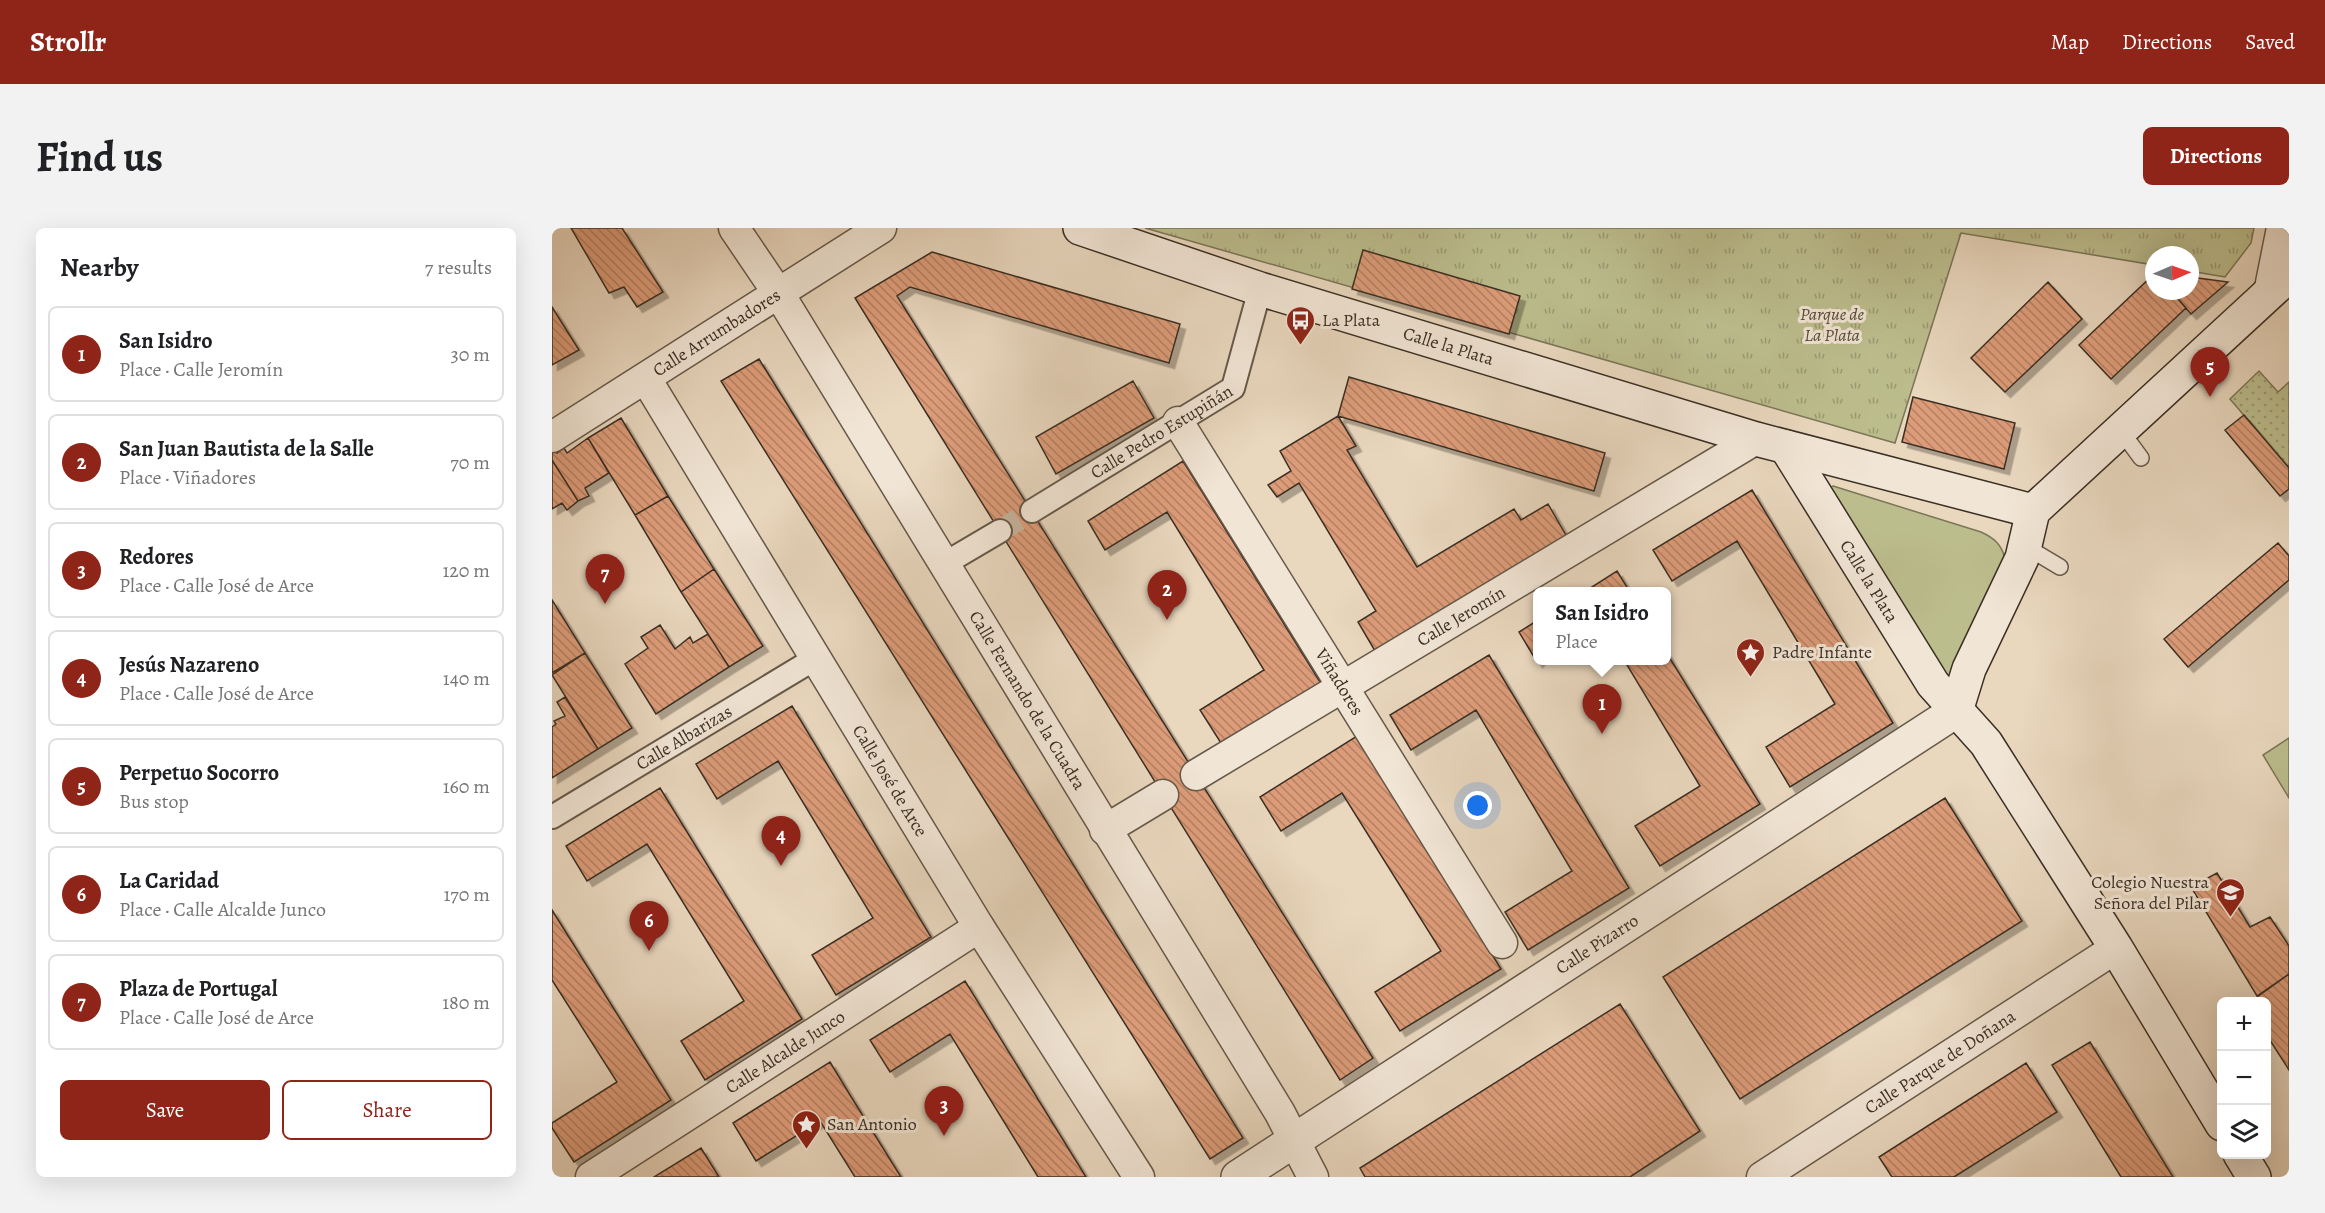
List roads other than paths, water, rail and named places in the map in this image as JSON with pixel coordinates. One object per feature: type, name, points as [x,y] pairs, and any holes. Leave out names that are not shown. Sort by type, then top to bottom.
[{"type":"main road","name":"Calle la Plata","points":[[1080,228],[1260,289],[1771,443],[2032,511]]},
{"type":"main road","points":[[1956,711],[1969,669],[2022,558],[2032,511],[2279,284]]},
{"type":"main road","name":"Calle la Plata","points":[[1771,443],[1933,684],[1986,743],[2116,948],[2217,1116]]},
{"type":"main road","name":"Calle Pizarro","points":[[1238,1177],[1956,711]]},
{"type":"main road","points":[[2242,1159],[2253,1177]]},
{"type":"street","name":"Calle Fernando de la Cuadra","points":[[734,228],[778,294],[944,564],[1295,1141],[1313,1177]]},
{"type":"street","name":"Calle Arrumbadores","points":[[552,437],[881,228]]},
{"type":"street","points":[[2279,284],[2282,228]]},
{"type":"street","name":"Calle Pedro Estupiñán","points":[[1032,511],[1233,388],[1260,289]]},
{"type":"street","name":"Calle José de Arce","points":[[646,379],[980,927],[1138,1177]]},
{"type":"street","name":"Viñadores","points":[[1178,422],[1502,943]]},
{"type":"street","name":"Calle Jeromín","points":[[1196,775],[1343,687],[1771,443]]},
{"type":"street","points":[[944,564],[999,531]]},
{"type":"street","name":"Calle Albarizas","points":[[552,818],[816,658]]},
{"type":"street","points":[[1105,830],[1163,795]]},
{"type":"street","name":"Calle Alcalde Junco","points":[[591,1177],[980,927]]},
{"type":"street","name":"Calle Parque de Doñana","points":[[1762,1177],[2116,948]]},
{"type":"lane","points":[[2120,428],[2141,458]]},
{"type":"lane","points":[[2025,546],[2060,567]]},
{"type":"tunnel","points":[[1000,531],[1032,511]]},
{"type":"place","name":"La Plata","points":[[1301,346]]},
{"type":"place","name":"Perpetuo Socorro","points":[[2210,397]]},
{"type":"place","name":"Plaza de Portugal","points":[[605,604]]},
{"type":"place","name":"San Juan Bautista de la Salle","points":[[1167,620]]},
{"type":"place","name":"Padre Infante","points":[[1751,678]]},
{"type":"place","name":"San Isidro","points":[[1602,734]]},
{"type":"place","name":"Jesús Nazareno","points":[[781,866]]},
{"type":"place","name":"Colegio Nuestra Señora del Pilar","points":[[2230,918]]},
{"type":"place","name":"La Caridad","points":[[649,951]]},
{"type":"place","name":"Redores","points":[[944,1136]]},
{"type":"place","name":"San Antonio","points":[[806,1150]]},
{"type":"park label","name":"Parque de La Plata","points":[[1832,324]]}]
